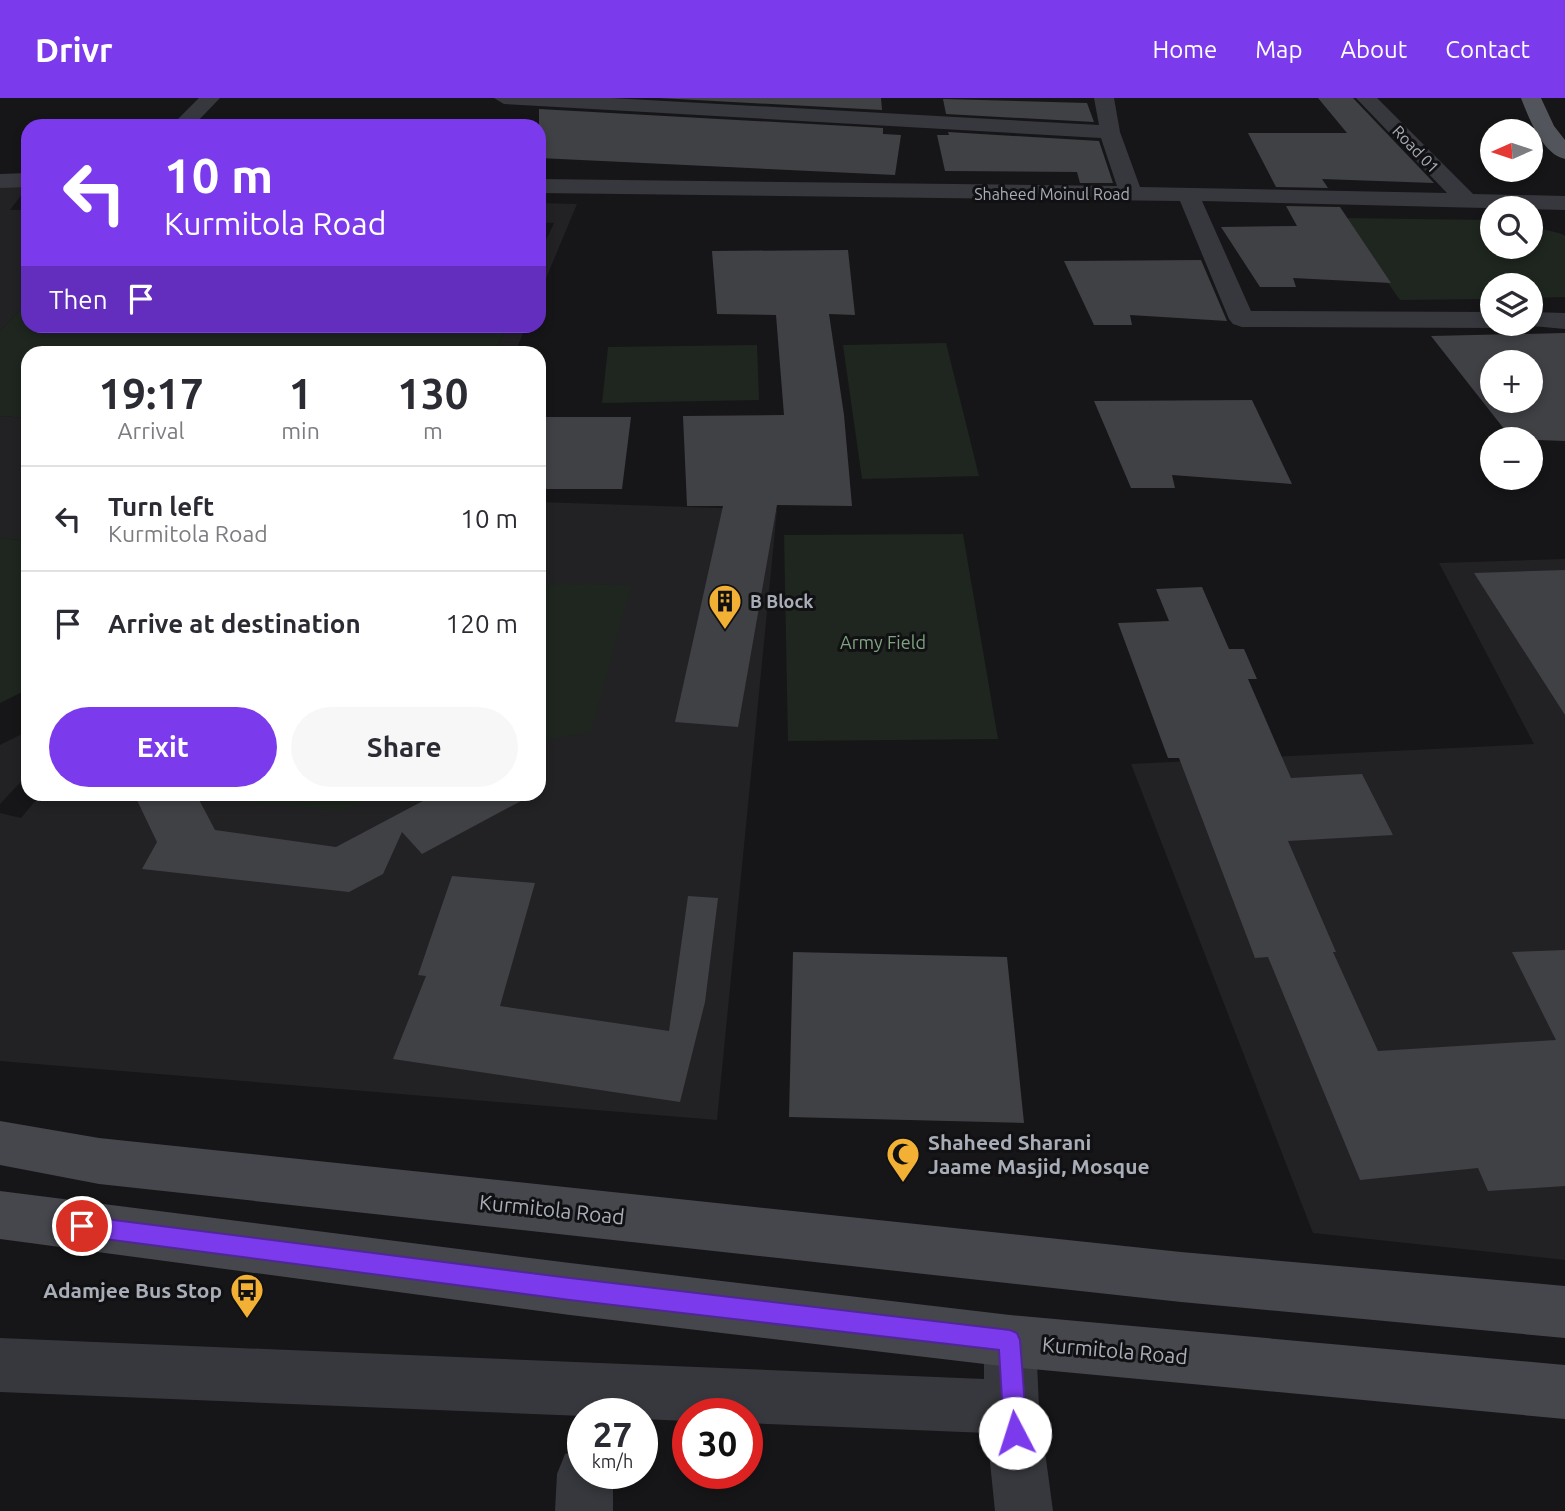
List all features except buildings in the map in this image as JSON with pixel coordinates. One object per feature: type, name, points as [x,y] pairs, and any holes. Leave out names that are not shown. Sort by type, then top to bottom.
[{"type":"main road","points":[[1531,98],[1544,128],[1565,153]]},
{"type":"main road","points":[[1544,158],[1558,175]]},
{"type":"main road","name":"Kurmitola Road","points":[[0,1143],[113,1163],[1168,1275],[1565,1312]]},
{"type":"main road","name":"Kurmitola Road","points":[[0,1215],[570,1289],[1010,1340],[1565,1392]]},
{"type":"street","points":[[188,119],[210,98]]},
{"type":"street","points":[[505,98],[1110,132]]},
{"type":"street","points":[[1104,98],[1110,132],[1131,194]]},
{"type":"street","name":"Road 01","points":[[1366,98],[1467,201]]},
{"type":"street","points":[[0,181],[21,180]]},
{"type":"street","name":"Shaheed Moinul Road","points":[[546,186],[1188,194],[1565,203]]},
{"type":"street","points":[[1188,194],[1242,319],[1480,320]]},
{"type":"street","points":[[1543,320],[1565,321]]},
{"type":"street","points":[[1010,1340],[1012,1407],[1024,1511]]},
{"type":"street","points":[[0,1365],[567,1400]]},
{"type":"street","points":[[658,1402],[1012,1407]]},
{"type":"street","points":[[584,1511],[585,1489]]},
{"type":"shaded area","points":[[21,186],[21,195],[10,210],[21,210],[21,309],[0,331],[0,187]]},
{"type":"shaded area","points":[[546,203],[577,204],[546,278],[546,240],[554,223],[546,222]]},
{"type":"shaded area","points":[[504,333],[523,333],[518,346],[497,346]]},
{"type":"shaded area","points":[[0,416],[21,418],[21,540],[0,538]]},
{"type":"shaded area","points":[[546,502],[777,510],[717,1120],[0,1061],[0,813],[21,818],[35,801],[546,801]]},
{"type":"shaded area","points":[[1565,559],[1565,1260],[1313,1233],[1131,764],[1534,744],[1439,563]]},
{"type":"shaded area","points":[[21,734],[21,782],[0,804],[0,745]]},
{"type":"green space","points":[[1342,218],[1480,220],[1480,259],[1543,259],[1543,229],[1565,236],[1565,297],[1543,298],[1543,273],[1480,273],[1480,299],[1400,300]]},
{"type":"green space","points":[[21,309],[21,333],[504,333],[497,346],[21,346],[21,418],[0,416],[0,331]]},
{"type":"green space","points":[[946,343],[979,476],[862,479],[843,345]]},
{"type":"green space","points":[[757,345],[759,400],[602,403],[608,347]]},
{"type":"green space","name":"Army Field","points":[[963,534],[998,739],[788,741],[784,535]]},
{"type":"green space","points":[[0,538],[21,540],[21,692],[0,703]]},
{"type":"green space","points":[[546,584],[631,585],[591,732],[546,740]]},
{"type":"green space","points":[[240,801],[365,801],[341,811]]},
{"type":"place","name":"B Block","points":[[725,631]]},
{"type":"place","name":"Shaheed Sharani Jaame Masjid, Mosque","points":[[903,1184]]},
{"type":"place","name":"Adamjee Bus Stop","points":[[247,1320]]},
{"type":"route","points":[[82,1226],[570,1289],[1010,1340],[1015,1433]]}]
